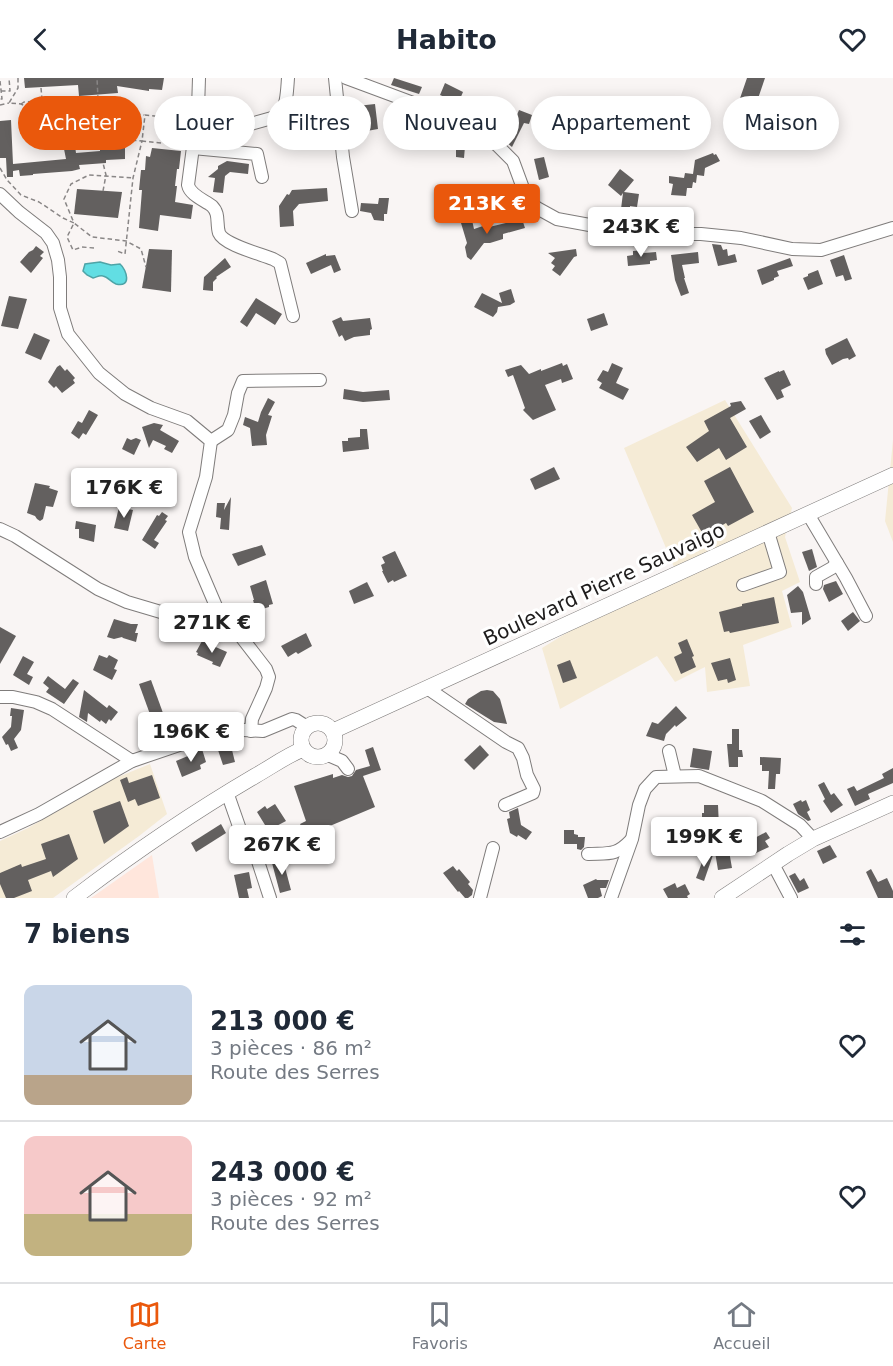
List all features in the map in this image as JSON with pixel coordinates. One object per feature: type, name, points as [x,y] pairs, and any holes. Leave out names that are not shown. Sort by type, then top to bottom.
[{"type":"main road","name":"Boulevard Pierre Sauvaigo","points":[[333,731],[893,475]]},
{"type":"main road","points":[[312,724],[324,724],[333,731],[336,742],[328,755],[316,758],[303,749],[301,737],[307,727],[312,724]]},
{"type":"main road","points":[[74,898],[227,792],[303,749]]},
{"type":"main road","points":[[722,898],[813,839],[892,807]]},
{"type":"street","points":[[197,96],[199,78]]},
{"type":"street","points":[[255,123],[279,116],[284,110],[288,78]]},
{"type":"street","points":[[335,78],[343,157],[352,211]]},
{"type":"street","points":[[346,78],[469,127],[498,145],[513,161],[527,199],[537,208],[557,219],[657,234],[701,234],[741,238],[792,249],[821,250],[893,228]]},
{"type":"street","points":[[193,150],[189,190],[213,207],[217,213],[220,236],[279,263],[293,316]]},
{"type":"street","points":[[215,150],[258,154],[262,177]]},
{"type":"street","points":[[0,194],[46,233],[53,243],[60,277],[60,308],[68,334],[99,373],[125,394],[151,408],[187,421],[211,441]]},
{"type":"street","points":[[224,626],[195,557],[189,532],[206,477],[211,441],[228,430],[243,381],[320,381]]},
{"type":"street","points":[[808,514],[866,616]]},
{"type":"street","points":[[0,529],[15,536],[98,589],[127,602],[181,618],[224,626],[239,634],[266,669],[269,677],[252,719],[251,731]]},
{"type":"street","points":[[743,585],[780,572],[768,532]]},
{"type":"street","points":[[816,584],[816,577],[837,563]]},
{"type":"street","points":[[427,688],[518,748],[534,789],[533,794],[505,805]]},
{"type":"street","points":[[0,697],[36,702],[52,709],[132,761]]},
{"type":"street","points":[[0,832],[39,814],[132,761],[226,729],[262,731],[292,719],[307,727]]},
{"type":"street","points":[[669,751],[675,776]]},
{"type":"street","points":[[328,755],[342,761],[348,769]]},
{"type":"street","points":[[611,898],[632,839],[639,805],[645,789],[656,777],[699,776],[762,801],[800,825],[813,839]]},
{"type":"street","points":[[227,792],[242,835],[252,843],[270,898]]},
{"type":"street","points":[[588,854],[614,853],[632,839]]},
{"type":"street","points":[[480,898],[493,848]]},
{"type":"street","points":[[773,864],[791,898]]},
{"type":"path","points":[[1,91],[10,91],[9,78]]},
{"type":"path","points":[[9,103],[18,88],[18,78]]},
{"type":"path","points":[[97,78],[98,96]]},
{"type":"path","points":[[0,81],[2,99],[0,99]]},
{"type":"path","points":[[41,88],[42,96]]},
{"type":"path","points":[[0,105],[18,104]]},
{"type":"path","points":[[142,115],[154,116]]},
{"type":"path","points":[[145,115],[142,141],[154,142]]},
{"type":"path","points":[[117,251],[125,254],[133,178],[140,150]]},
{"type":"path","points":[[102,191],[106,175],[103,163]]},
{"type":"path","points":[[0,168],[7,180],[21,195],[39,202],[92,237],[126,241],[141,249],[146,267]]},
{"type":"path","points":[[94,248],[82,247],[73,250],[67,237],[74,223],[64,199],[71,184],[89,174],[133,178]]},
{"type":"shaded area","points":[[725,400],[792,508],[785,537],[800,582],[782,591],[792,627],[743,645],[750,686],[707,692],[705,667],[675,682],[657,656],[560,709],[542,648],[674,567],[624,448]]},
{"type":"shaded area","points":[[893,440],[893,542],[885,521]]},
{"type":"shaded area","points":[[150,764],[167,814],[53,898],[0,898],[0,841],[28,828],[113,779]]},
{"type":"shaded area","points":[[152,855],[159,898],[91,898]]},
{"type":"water","points":[[100,262],[111,265],[120,264],[126,274],[126,281],[121,285],[116,284],[103,276],[93,278],[83,271],[85,264]]},
{"type":"building","points":[[24,78],[164,78],[162,90],[149,89],[149,91],[117,86],[118,93],[79,96],[78,85],[25,88]]},
{"type":"building","points":[[394,78],[422,87],[419,94],[391,85]]},
{"type":"building","points":[[747,78],[765,78],[759,96],[741,96]]},
{"type":"building","points":[[445,83],[463,92],[461,96],[440,95]]},
{"type":"building","points":[[371,104],[375,104],[378,129],[371,130]]},
{"type":"building","points":[[519,110],[531,115],[529,124],[524,123],[519,133]]},
{"type":"building","points":[[11,120],[13,164],[66,159],[64,150],[76,150],[76,153],[125,150],[125,159],[79,165],[80,169],[72,171],[20,176],[19,170],[13,171],[13,177],[7,177],[6,158],[0,158],[0,121]]},
{"type":"building","points":[[152,148],[181,151],[175,186],[177,186],[175,202],[193,205],[191,219],[160,215],[158,231],[139,228],[141,170],[145,170],[146,156],[150,157]]},
{"type":"building","points":[[456,150],[465,150],[464,158],[456,157]]},
{"type":"building","points":[[713,153],[720,161],[705,168],[704,176],[697,175],[696,183],[693,182],[692,188],[687,188],[686,196],[671,195],[673,184],[669,183],[669,176],[684,178],[685,173],[693,174],[695,160]]},
{"type":"building","points":[[544,157],[549,177],[539,180],[534,159]]},
{"type":"building","points":[[227,161],[249,164],[248,174],[230,172],[225,176],[223,193],[213,192],[215,178],[208,177],[218,169],[218,166]]},
{"type":"building","points":[[620,169],[634,180],[624,192],[639,194],[637,207],[630,206],[630,210],[621,209],[623,193],[621,196],[608,185]]},
{"type":"building","points":[[327,188],[328,201],[299,204],[293,211],[294,226],[280,227],[279,206],[287,194],[289,195],[292,190]]},
{"type":"building","points":[[77,189],[122,192],[118,218],[74,214]]},
{"type":"building","points":[[379,198],[389,198],[384,221],[374,220],[371,213],[360,211],[361,203],[378,204]]},
{"type":"building","points":[[522,219],[525,228],[503,234],[503,239],[484,243],[471,260],[467,257],[465,247],[467,243],[461,223],[472,220],[474,229]]},
{"type":"building","points":[[712,244],[721,245],[723,250],[727,249],[728,256],[735,254],[737,262],[718,266]]},
{"type":"building","points":[[36,246],[44,252],[40,256],[43,258],[31,273],[20,262]]},
{"type":"building","points":[[149,249],[172,250],[171,292],[142,288]]},
{"type":"building","points":[[576,249],[577,256],[560,276],[552,270],[555,266],[551,263],[555,258],[548,253]]},
{"type":"building","points":[[644,250],[644,253],[656,252],[657,260],[650,261],[650,264],[628,266],[627,256],[633,255],[633,251]]},
{"type":"building","points":[[698,252],[699,263],[682,265],[689,293],[681,296],[675,280],[671,255]]},
{"type":"building","points":[[326,254],[326,256],[335,255],[341,270],[334,273],[331,265],[311,274],[306,263]]},
{"type":"building","points":[[844,255],[852,279],[845,281],[843,275],[836,277],[830,260]]},
{"type":"building","points":[[225,258],[231,267],[216,277],[213,282],[213,291],[203,290],[204,277]]},
{"type":"building","points":[[790,258],[793,266],[777,271],[779,276],[762,285],[757,270]]},
{"type":"building","points":[[818,270],[823,284],[808,290],[803,278]]},
{"type":"building","points":[[511,289],[515,302],[498,307],[493,317],[474,307],[482,293],[502,303],[499,293]]},
{"type":"building","points":[[9,296],[27,299],[18,329],[1,326]]},
{"type":"building","points":[[256,298],[282,314],[275,325],[256,313],[247,327],[240,322]]},
{"type":"building","points":[[604,313],[608,325],[591,331],[587,319]]},
{"type":"building","points":[[341,317],[343,321],[370,318],[372,329],[370,335],[345,341],[342,335],[339,337],[332,321]]},
{"type":"building","points":[[34,333],[50,340],[41,360],[25,353]]},
{"type":"building","points":[[847,338],[856,356],[832,365],[825,349]]},
{"type":"building","points":[[562,363],[563,366],[567,364],[573,379],[562,383],[561,379],[545,385],[556,410],[533,420],[523,410],[525,408],[513,375],[508,377],[505,370],[521,365],[529,374]]},
{"type":"building","points":[[612,363],[623,368],[616,383],[629,389],[623,400],[599,388],[602,383],[597,380],[603,370],[608,372]]},
{"type":"building","points":[[60,365],[75,378],[73,380],[75,383],[62,393],[48,382]]},
{"type":"building","points":[[784,370],[791,385],[781,390],[784,397],[777,400],[764,378]]},
{"type":"building","points":[[344,389],[363,392],[389,390],[390,400],[363,402],[343,399]]},
{"type":"building","points":[[268,398],[275,402],[268,415],[272,416],[266,435],[267,445],[252,446],[250,428],[243,425],[245,417],[258,422]]},
{"type":"building","points":[[741,401],[746,409],[730,418],[747,447],[726,460],[719,448],[697,462],[686,447],[709,431],[704,421],[731,406],[730,403]]},
{"type":"building","points":[[89,410],[98,415],[86,435],[83,433],[79,439],[71,433],[78,421],[82,423]]},
{"type":"building","points":[[761,415],[771,432],[760,439],[749,421]]},
{"type":"building","points":[[154,423],[163,425],[160,430],[179,441],[172,453],[164,449],[166,446],[153,440],[149,448],[142,427]]},
{"type":"building","points":[[360,429],[367,429],[369,449],[343,452],[342,441],[360,437]]},
{"type":"building","points":[[127,438],[141,440],[134,455],[122,449]]},
{"type":"building","points":[[554,467],[560,479],[535,490],[530,479]]},
{"type":"building","points":[[730,467],[754,512],[728,526],[726,523],[704,536],[692,515],[715,502],[704,481]]},
{"type":"building","points":[[35,483],[50,486],[49,488],[58,491],[53,507],[46,506],[43,519],[40,521],[27,513]]},
{"type":"building","points":[[95,495],[115,495],[112,506],[94,504]]},
{"type":"building","points":[[231,497],[229,530],[220,529],[221,518],[216,517],[217,503],[225,503],[224,510]]},
{"type":"building","points":[[119,507],[133,510],[128,531],[114,528]]},
{"type":"building","points":[[162,512],[168,516],[154,540],[159,543],[155,549],[142,540],[157,515],[159,516]]},
{"type":"building","points":[[76,521],[96,525],[94,542],[79,538],[79,529],[75,529]]},
{"type":"building","points":[[262,545],[266,555],[238,566],[232,554]]},
{"type":"building","points":[[812,549],[817,567],[809,571],[802,552]]},
{"type":"building","points":[[395,551],[407,576],[388,583],[382,571],[381,565],[385,563],[382,557]]},
{"type":"building","points":[[266,580],[273,604],[256,611],[250,586]]},
{"type":"building","points":[[836,581],[843,594],[829,602],[823,589],[824,585]]},
{"type":"building","points":[[367,582],[374,596],[354,604],[349,591]]},
{"type":"building","points":[[798,586],[803,592],[811,619],[802,625],[802,612],[791,613],[787,595]]},
{"type":"building","points":[[774,597],[779,623],[730,633],[729,631],[724,632],[719,612]]},
{"type":"building","points":[[853,612],[860,621],[848,631],[841,621]]},
{"type":"building","points":[[114,619],[138,624],[135,633],[138,633],[136,642],[122,637],[114,639],[107,637]]},
{"type":"building","points":[[0,627],[16,636],[0,664]]},
{"type":"building","points":[[306,633],[312,646],[288,657],[281,646]]},
{"type":"building","points":[[687,639],[696,667],[681,674],[674,657],[682,653],[678,643]]},
{"type":"building","points":[[202,641],[227,652],[220,667],[197,655],[196,652]]},
{"type":"building","points":[[99,655],[107,658],[109,655],[118,660],[114,669],[117,670],[112,680],[93,670]]},
{"type":"building","points":[[23,656],[34,662],[27,674],[33,677],[29,685],[13,675]]},
{"type":"building","points":[[730,658],[736,680],[728,683],[727,679],[718,681],[711,663]]},
{"type":"building","points":[[570,660],[577,678],[563,683],[557,665]]},
{"type":"building","points":[[48,676],[65,689],[73,679],[79,683],[64,704],[46,692],[49,688],[43,683]]},
{"type":"building","points":[[151,680],[163,713],[151,717],[139,684]]},
{"type":"building","points":[[84,690],[107,708],[109,705],[118,712],[111,721],[109,719],[106,724],[101,720],[100,722],[88,713],[87,722],[79,717]]},
{"type":"building","points":[[487,690],[493,691],[500,699],[507,724],[494,722],[465,704],[468,699]]},
{"type":"building","points":[[676,706],[687,718],[666,734],[664,741],[646,736],[652,722],[658,724]]},
{"type":"building","points":[[11,708],[24,710],[21,730],[14,739],[18,748],[11,751],[2,737],[11,727]]},
{"type":"building","points":[[732,729],[739,729],[739,750],[742,750],[743,757],[738,757],[738,767],[729,767],[727,744],[732,744]]},
{"type":"building","points":[[227,745],[229,751],[232,750],[235,762],[223,765],[217,747]]},
{"type":"building","points":[[480,745],[489,755],[474,770],[464,760]]},
{"type":"building","points":[[373,747],[381,770],[363,776],[375,807],[306,836],[300,824],[306,821],[294,786],[333,774],[333,778],[342,775],[352,776],[356,770],[370,766],[365,750]]},
{"type":"building","points":[[693,748],[712,751],[709,770],[690,767]]},
{"type":"building","points":[[202,749],[206,762],[200,765],[201,769],[182,777],[176,761]]},
{"type":"building","points":[[760,757],[781,758],[780,774],[776,774],[775,789],[768,789],[769,771],[762,771]]},
{"type":"building","points":[[893,768],[893,783],[868,794],[870,799],[855,806],[847,789],[854,786],[857,791],[884,778],[882,774]]},
{"type":"building","points":[[152,775],[160,798],[138,806],[135,799],[128,802],[120,780],[127,777],[129,783]]},
{"type":"building","points":[[824,782],[831,795],[834,793],[843,805],[831,813],[823,801],[825,799],[818,785]]},
{"type":"building","points":[[801,800],[802,802],[806,800],[810,810],[807,812],[811,820],[808,821],[798,814],[793,804]]},
{"type":"building","points":[[120,801],[129,826],[104,844],[93,811]]},
{"type":"building","points":[[275,804],[286,821],[267,831],[257,812],[265,806],[267,809]]},
{"type":"building","points":[[704,805],[718,805],[719,827],[702,827]]},
{"type":"building","points":[[518,808],[521,825],[532,832],[526,840],[510,833],[507,819],[510,818],[509,812]]},
{"type":"building","points":[[221,824],[226,833],[196,852],[191,843]]},
{"type":"building","points":[[564,830],[574,830],[574,834],[578,837],[585,837],[584,847],[581,850],[577,849],[577,844],[564,844]]},
{"type":"building","points":[[766,832],[770,838],[765,841],[769,847],[750,856],[745,848],[752,844],[751,840]]},
{"type":"building","points":[[69,834],[78,859],[53,877],[51,871],[28,880],[32,891],[14,898],[6,898],[0,884],[0,873],[21,864],[22,867],[46,859],[41,844]]},
{"type":"building","points":[[728,845],[732,868],[718,870],[715,852],[718,852],[717,847]]},
{"type":"building","points":[[830,845],[837,857],[823,864],[817,851]]},
{"type":"building","points":[[713,855],[704,881],[696,878],[704,857]]},
{"type":"building","points":[[283,860],[291,890],[280,893],[272,863]]},
{"type":"building","points":[[453,866],[457,871],[459,869],[470,882],[468,884],[473,890],[472,895],[468,898],[458,892],[443,873]]},
{"type":"building","points":[[871,869],[878,882],[887,878],[893,891],[893,898],[878,898],[866,872]]},
{"type":"building","points":[[249,872],[252,888],[247,889],[249,898],[239,898],[234,875]]},
{"type":"building","points":[[795,873],[800,881],[804,878],[809,888],[798,893],[789,876]]},
{"type":"building","points":[[596,879],[609,880],[606,888],[600,888],[602,896],[588,898],[583,885]]},
{"type":"building","points":[[675,883],[677,888],[685,884],[690,894],[688,898],[668,898],[663,889]]}]
